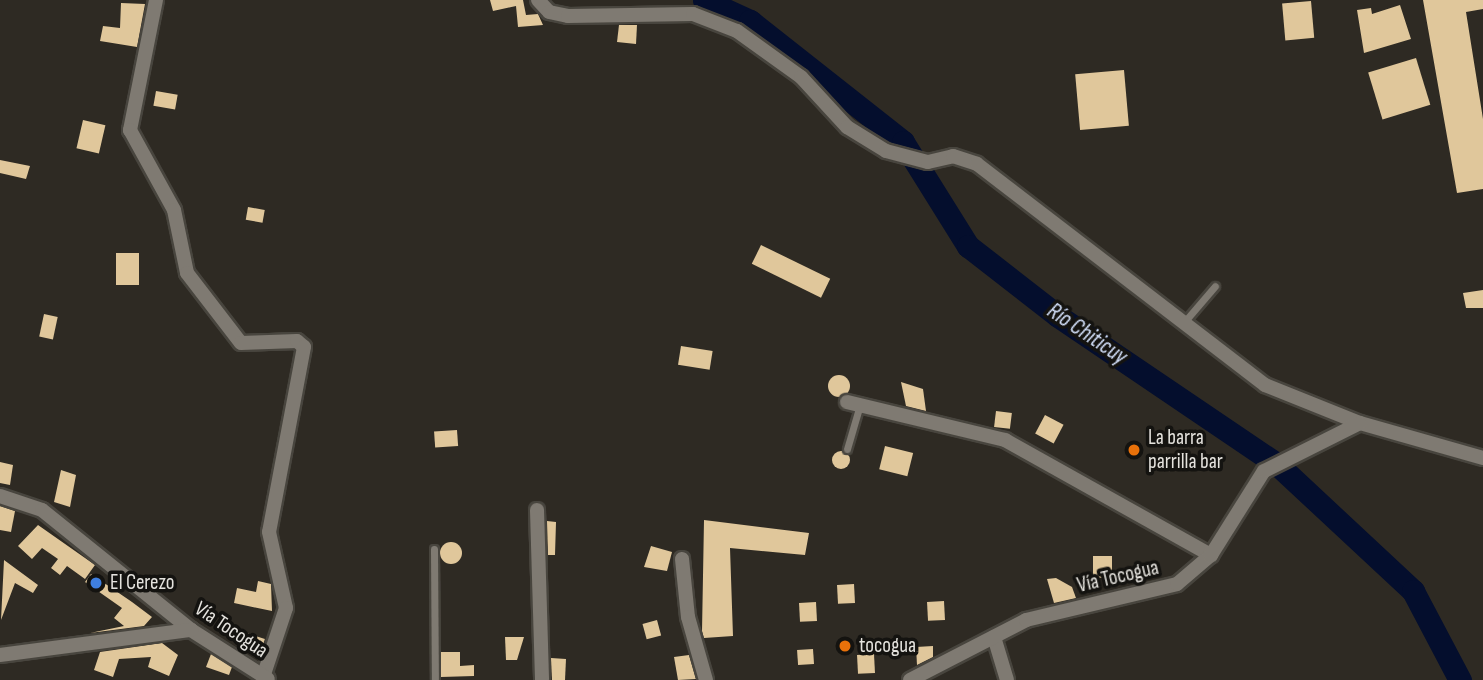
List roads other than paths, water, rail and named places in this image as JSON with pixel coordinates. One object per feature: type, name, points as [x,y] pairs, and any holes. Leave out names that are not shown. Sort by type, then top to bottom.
[{"type":"street","points":[[156,0],[130,130],[174,210],[187,273],[240,343],[296,341],[304,347],[269,532],[285,608],[266,679]]},
{"type":"street","points":[[538,0],[549,12],[568,16],[693,14],[737,31],[801,77],[848,127],[900,155],[922,161],[953,156],[977,164],[1265,385],[1360,423],[1483,458]]},
{"type":"street","points":[[853,405],[1005,440],[1211,555]]},
{"type":"street","name":"Vía Tocogua","points":[[910,680],[1027,620],[1177,584],[1211,555],[1264,471],[1289,455],[1360,423]]},
{"type":"street","name":"Vía Tocogua","points":[[0,496],[42,510],[191,631],[266,679]]},
{"type":"street","points":[[537,510],[542,680]]},
{"type":"street","points":[[682,559],[688,617],[706,680]]},
{"type":"street","points":[[0,655],[191,631]]},
{"type":"street","points":[[994,637],[1007,680]]},
{"type":"lane","points":[[1185,321],[1215,286]]},
{"type":"lane","points":[[847,449],[853,405]]},
{"type":"lane","points":[[434,549],[435,680]]},
{"type":"waterway","name":"Río Chiticuy","points":[[704,0],[750,21],[903,142],[968,246],[1058,316],[1278,465],[1413,591],[1460,680]]},
{"type":"place","name":"La barra parrilla bar","points":[[1134,450]]},
{"type":"place","name":"El Cerezo","points":[[96,583]]},
{"type":"place","name":"tocogua","points":[[845,646]]}]
